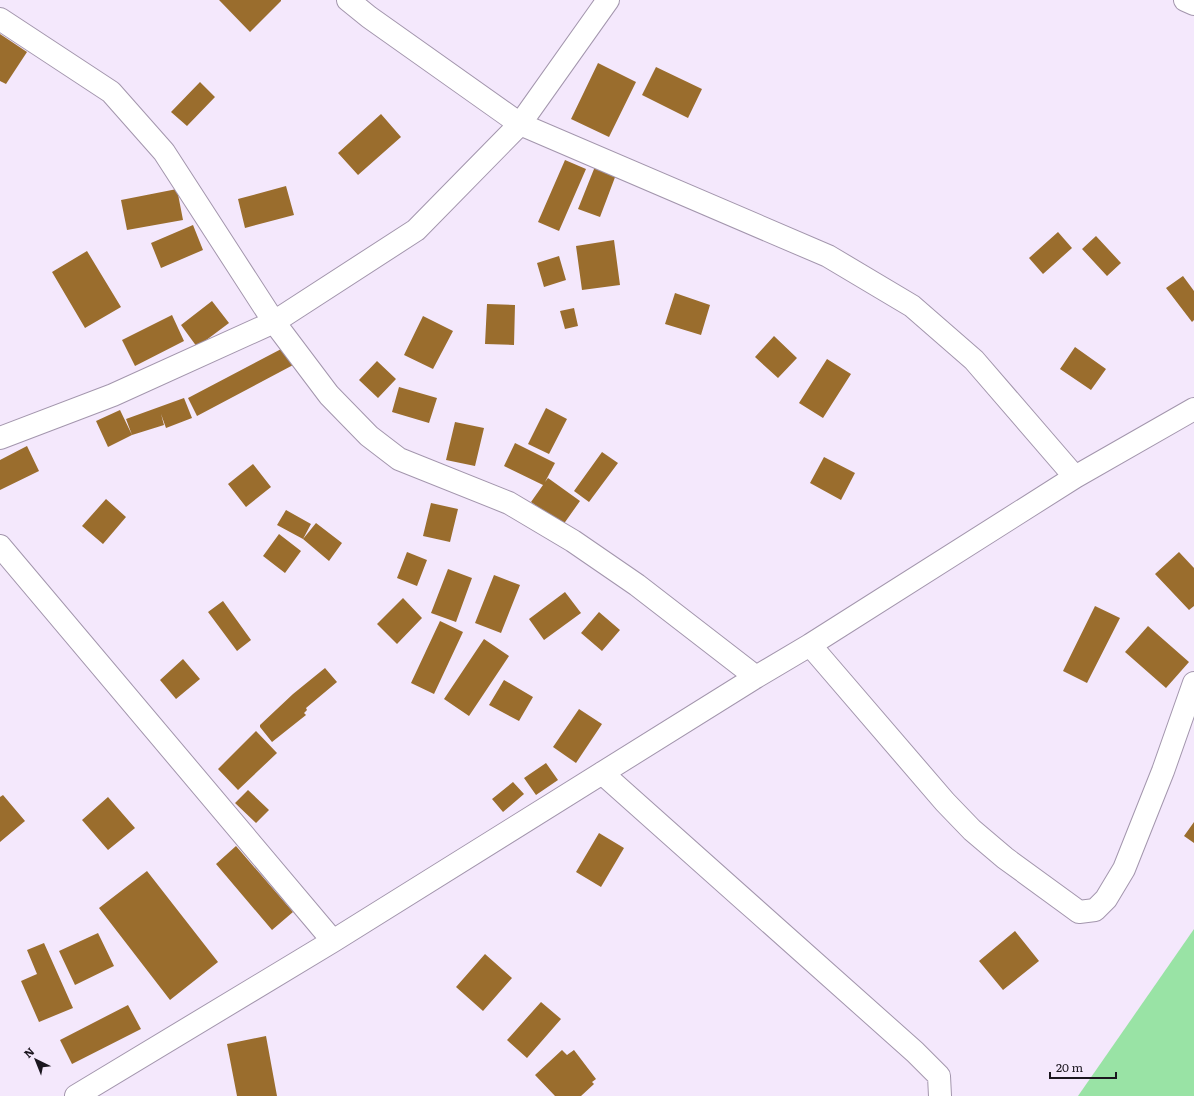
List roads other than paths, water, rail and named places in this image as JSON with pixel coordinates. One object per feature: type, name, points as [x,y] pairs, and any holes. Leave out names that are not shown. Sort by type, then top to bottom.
[{"type":"street","points":[[348,0],[375,21],[520,124],[828,256],[912,306],[974,360],[1075,478]]},
{"type":"street","points":[[0,438],[113,395],[274,322],[416,230],[520,124],[608,0]]},
{"type":"street","points":[[1185,0],[1194,4]]},
{"type":"street","points":[[0,19],[110,92],[164,152],[274,322],[329,395],[370,436],[399,459],[509,503],[573,541],[637,586],[756,677]]},
{"type":"street","points":[[76,1096],[333,941],[756,677],[810,645],[1075,478],[1194,409]]},
{"type":"street","points":[[0,546],[333,941]]},
{"type":"street","points":[[810,645],[944,802],[972,830],[1006,858],[1079,912],[1095,910],[1106,899],[1124,869],[1194,684]]},
{"type":"street","points":[[602,773],[915,1052],[939,1076],[940,1096]]}]
